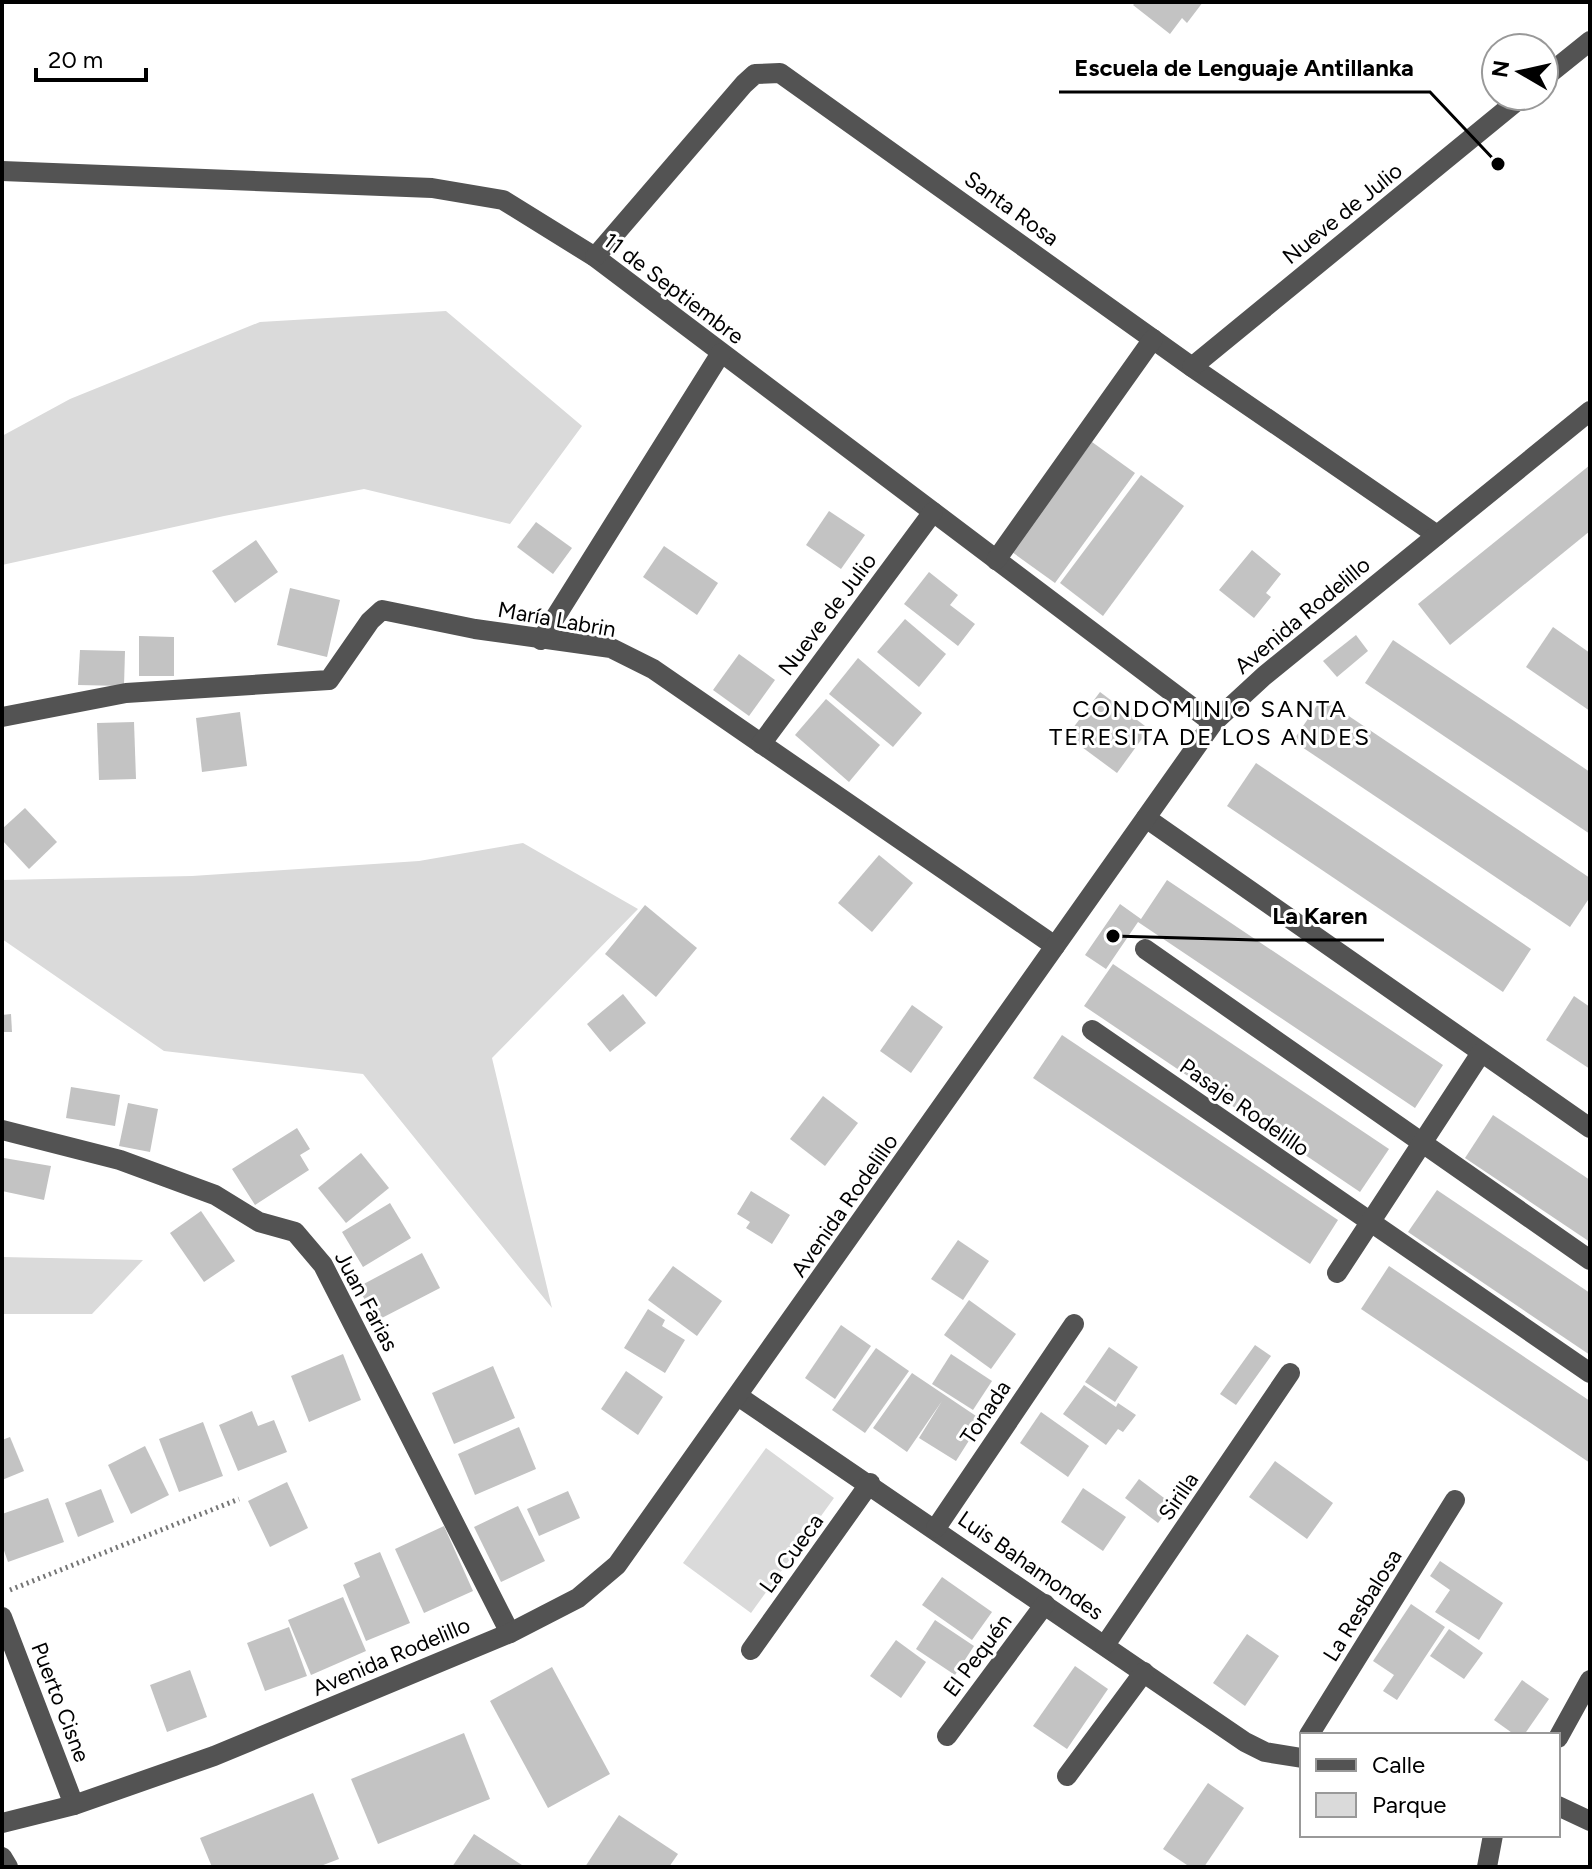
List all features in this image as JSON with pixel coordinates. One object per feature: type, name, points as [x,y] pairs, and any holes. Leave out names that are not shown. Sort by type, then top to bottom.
[{"type":"street","points":[[1560,65],[1590,41]]},
{"type":"street","name":"Santa Rosa","points":[[595,257],[744,84],[755,74],[780,73],[795,80],[1192,367],[1437,535]]},
{"type":"street","name":"Nueve de Julio","points":[[1192,367],[1503,112]]},
{"type":"street","name":"11 de Septiembre","points":[[2,171],[432,188],[503,200],[595,257],[1213,723]]},
{"type":"street","points":[[996,560],[1153,339]]},
{"type":"street","points":[[541,640],[721,353]]},
{"type":"street","name":"Avenida Rodelillo","points":[[2,1823],[74,1805],[214,1756],[510,1633],[578,1598],[617,1565],[1213,723],[1264,676],[1590,411]]},
{"type":"street","name":"Nueve de Julio","points":[[761,744],[933,512]]},
{"type":"street","name":"María Labrin","points":[[2,717],[126,693],[329,680],[370,621],[382,610],[541,640],[611,648],[653,669],[1055,946]]},
{"type":"street","points":[[1146,818],[1590,1128]]},
{"type":"street","points":[[1145,949],[1424,1141],[1590,1260]]},
{"type":"street","name":"Pasaje Rodelillo","points":[[1092,1030],[1590,1373]]},
{"type":"street","points":[[1337,1273],[1481,1053]]},
{"type":"street","name":"Juan Farias","points":[[2,1130],[120,1160],[215,1195],[259,1222],[295,1232],[323,1265],[510,1633]]},
{"type":"street","name":"Tonada","points":[[936,1528],[1074,1324]]},
{"type":"street","name":"Sirilla","points":[[1105,1645],[1290,1373]]},
{"type":"street","name":"Luis Bahamondes","points":[[738,1396],[936,1528],[1245,1742],[1265,1752],[1300,1754]]},
{"type":"street","name":"La Cueca","points":[[751,1650],[870,1483]]},
{"type":"street","name":"La Resbalosa","points":[[1310,1733],[1455,1500]]},
{"type":"street","name":"El Pequén","points":[[947,1736],[1045,1604]]},
{"type":"street","name":"Puerto Cisne","points":[[2,1617],[74,1805]]},
{"type":"street","points":[[1067,1776],[1144,1672]]},
{"type":"street","points":[[1560,1734],[1590,1680]]},
{"type":"street","points":[[1560,1807],[1590,1821]]},
{"type":"street","points":[[1487,1867],[1493,1837]]},
{"type":"street","points":[[2,1857],[8,1867]]},
{"type":"path","points":[[2,1593],[239,1499]]},
{"type":"green space","points":[[446,311],[582,426],[510,524],[364,489],[2,565],[2,436],[70,399],[260,322]]},
{"type":"green space","points":[[523,843],[638,909],[492,1058],[552,1308],[363,1074],[164,1051],[2,939],[2,880],[192,876],[419,861]]},
{"type":"green space","points":[[2,1257],[143,1260],[92,1314],[2,1314]]},
{"type":"green space","points":[[766,1448],[834,1498],[751,1613],[683,1563]]},
{"type":"building","points":[[1136,2],[1203,2],[1187,23],[1182,18],[1170,34],[1133,5]]},
{"type":"building","points":[[1092,442],[1135,473],[1055,583],[1012,552]]},
{"type":"building","points":[[1590,465],[1590,531],[1450,645],[1418,604]]},
{"type":"building","points":[[1141,475],[1184,506],[1103,616],[1060,583]]},
{"type":"building","points":[[829,511],[865,535],[841,569],[806,545]]},
{"type":"building","points":[[536,522],[572,548],[553,574],[517,547]]},
{"type":"building","points":[[256,540],[278,572],[235,603],[212,571]]},
{"type":"building","points":[[664,546],[718,583],[697,615],[643,577]]},
{"type":"building","points":[[1252,550],[1281,574],[1266,593],[1271,597],[1254,618],[1219,590]]},
{"type":"building","points":[[929,572],[958,595],[950,605],[975,624],[958,646],[904,604]]},
{"type":"building","points":[[290,588],[340,600],[327,657],[277,645]]},
{"type":"building","points":[[905,619],[946,654],[919,687],[877,652]]},
{"type":"building","points":[[1553,627],[1590,653],[1590,711],[1526,667]]},
{"type":"building","points":[[1356,635],[1368,651],[1337,677],[1323,661]]},
{"type":"building","points":[[139,636],[174,637],[174,676],[139,676]]},
{"type":"building","points":[[1393,640],[1590,772],[1590,834],[1365,683]]},
{"type":"building","points":[[80,650],[125,651],[124,686],[78,685]]},
{"type":"building","points":[[739,654],[775,680],[749,716],[713,690]]},
{"type":"building","points":[[858,658],[922,713],[893,747],[829,694]]},
{"type":"building","points":[[1100,692],[1149,729],[1117,773],[1067,736]]},
{"type":"building","points":[[1322,698],[1590,878],[1590,897],[1570,927],[1293,741]]},
{"type":"building","points":[[826,699],[880,745],[849,782],[795,735]]},
{"type":"building","points":[[240,712],[247,766],[202,772],[196,718]]},
{"type":"building","points":[[134,722],[136,779],[99,780],[97,723]]},
{"type":"building","points":[[1256,763],[1531,949],[1503,992],[1227,806]]},
{"type":"building","points":[[25,808],[57,842],[29,869],[2,840],[2,829]]},
{"type":"building","points":[[879,855],[913,883],[872,932],[838,903]]},
{"type":"building","points":[[1167,880],[1443,1065],[1415,1108],[1138,922],[1106,969],[1085,955],[1120,904],[1141,919]]},
{"type":"building","points":[[645,905],[697,948],[656,997],[605,954]]},
{"type":"building","points":[[1113,964],[1389,1149],[1360,1192],[1084,1006]]},
{"type":"building","points":[[623,994],[646,1023],[610,1052],[587,1024]]},
{"type":"building","points":[[1574,996],[1590,1007],[1590,1069],[1546,1040]]},
{"type":"building","points":[[912,1005],[943,1027],[911,1073],[880,1051]]},
{"type":"building","points":[[11,1014],[12,1032],[2,1032],[2,1015]]},
{"type":"building","points":[[1062,1035],[1338,1220],[1310,1264],[1033,1078]]},
{"type":"building","points":[[71,1087],[120,1095],[115,1126],[66,1118]]},
{"type":"building","points":[[823,1096],[858,1123],[825,1166],[790,1139]]},
{"type":"building","points":[[128,1103],[158,1109],[150,1152],[119,1146]]},
{"type":"building","points":[[1493,1115],[1590,1180],[1590,1242],[1465,1158]]},
{"type":"building","points":[[297,1128],[310,1149],[300,1155],[309,1170],[255,1205],[232,1169]]},
{"type":"building","points":[[361,1153],[389,1188],[346,1223],[318,1188]]},
{"type":"building","points":[[4,1158],[51,1166],[44,1200],[2,1191]]},
{"type":"building","points":[[1437,1190],[1590,1293],[1590,1355],[1408,1232]]},
{"type":"building","points":[[751,1191],[790,1215],[772,1244],[746,1228],[750,1222],[737,1214]]},
{"type":"building","points":[[390,1203],[411,1238],[363,1267],[342,1232]]},
{"type":"building","points":[[201,1211],[235,1261],[204,1282],[170,1233]]},
{"type":"building","points":[[958,1240],[989,1261],[963,1300],[931,1279]]},
{"type":"building","points":[[422,1253],[440,1288],[376,1321],[358,1287]]},
{"type":"building","points":[[673,1266],[722,1301],[697,1336],[648,1300]]},
{"type":"building","points":[[1389,1266],[1590,1401],[1590,1463],[1361,1309]]},
{"type":"building","points":[[969,1300],[1016,1334],[991,1369],[944,1335]]},
{"type":"building","points":[[648,1309],[665,1320],[662,1326],[685,1340],[665,1373],[624,1348]]},
{"type":"building","points":[[841,1325],[871,1346],[835,1399],[805,1378]]},
{"type":"building","points":[[1255,1345],[1271,1356],[1236,1405],[1220,1394]]},
{"type":"building","points":[[1109,1347],[1138,1367],[1115,1402],[1085,1382]]},
{"type":"building","points":[[876,1348],[909,1371],[865,1433],[832,1410]]},
{"type":"building","points":[[343,1354],[361,1400],[309,1422],[291,1376]]},
{"type":"building","points":[[951,1354],[992,1381],[973,1410],[932,1384]]},
{"type":"building","points":[[493,1366],[515,1418],[454,1444],[432,1393]]},
{"type":"building","points":[[626,1371],[663,1397],[638,1435],[601,1409]]},
{"type":"building","points":[[912,1373],[982,1420],[956,1461],[919,1438],[942,1401],[907,1452],[873,1428]]},
{"type":"building","points":[[1084,1385],[1116,1407],[1118,1403],[1136,1415],[1123,1432],[1118,1429],[1106,1445],[1063,1414]]},
{"type":"building","points":[[252,1411],[258,1426],[274,1420],[287,1452],[238,1471],[219,1425]]},
{"type":"building","points":[[1041,1412],[1089,1446],[1068,1477],[1020,1443]]},
{"type":"building","points":[[203,1422],[223,1476],[179,1492],[159,1439]]},
{"type":"building","points":[[519,1427],[536,1469],[475,1495],[458,1454]]},
{"type":"building","points":[[10,1437],[24,1471],[2,1480],[2,1440]]},
{"type":"building","points":[[145,1446],[169,1495],[131,1514],[108,1465]]},
{"type":"building","points":[[1275,1461],[1333,1503],[1307,1539],[1249,1497]]},
{"type":"building","points":[[1139,1479],[1172,1504],[1158,1523],[1125,1498]]},
{"type":"building","points":[[287,1482],[308,1528],[270,1547],[248,1501]]},
{"type":"building","points":[[1083,1488],[1126,1517],[1103,1551],[1061,1522]]},
{"type":"building","points":[[101,1489],[114,1522],[78,1537],[65,1503]]},
{"type":"building","points":[[568,1491],[580,1518],[539,1536],[527,1509]]},
{"type":"building","points":[[48,1498],[64,1542],[8,1562],[2,1545],[2,1514]]},
{"type":"building","points":[[518,1506],[545,1561],[501,1582],[474,1527]]},
{"type":"building","points":[[444,1526],[473,1591],[424,1613],[395,1549]]},
{"type":"building","points":[[380,1552],[410,1623],[366,1641],[343,1585],[360,1577],[354,1563]]},
{"type":"building","points":[[1440,1561],[1503,1603],[1479,1640],[1435,1612],[1450,1590],[1430,1576]]},
{"type":"building","points":[[942,1577],[992,1612],[972,1640],[922,1605]]},
{"type":"building","points":[[343,1597],[366,1651],[311,1675],[288,1620]]},
{"type":"building","points":[[1411,1604],[1445,1627],[1397,1700],[1383,1691],[1394,1675],[1373,1661]]},
{"type":"building","points":[[935,1620],[974,1646],[955,1675],[916,1649]]},
{"type":"building","points":[[289,1627],[307,1676],[265,1691],[247,1643]]},
{"type":"building","points":[[1449,1629],[1483,1653],[1464,1679],[1430,1656]]},
{"type":"building","points":[[1247,1634],[1279,1656],[1245,1706],[1213,1683]]},
{"type":"building","points":[[896,1640],[926,1662],[901,1698],[870,1676]]},
{"type":"building","points":[[1075,1666],[1108,1689],[1067,1749],[1033,1726]]},
{"type":"building","points":[[552,1667],[610,1774],[548,1808],[490,1701]]},
{"type":"building","points":[[190,1670],[207,1717],[167,1732],[150,1685]]},
{"type":"building","points":[[1522,1680],[1549,1699],[1525,1733],[1512,1733],[1494,1720]]},
{"type":"building","points":[[464,1733],[490,1799],[378,1844],[351,1779]]},
{"type":"building","points":[[1208,1783],[1244,1808],[1204,1867],[1190,1867],[1163,1849]]},
{"type":"building","points":[[313,1793],[339,1859],[318,1867],[212,1867],[200,1838]]},
{"type":"building","points":[[619,1815],[678,1854],[669,1867],[585,1867]]},
{"type":"building","points":[[474,1834],[525,1867],[452,1867]]},
{"type":"place","name":"Escuela de Lenguaje Antillanka","points":[[1498,164]]},
{"type":"place","name":"La Karen","points":[[1113,936]]},
{"type":"district","name":"CONDOMINIO SANTA TERESITA DE LOS ANDES","points":[[1210,723]]}]
